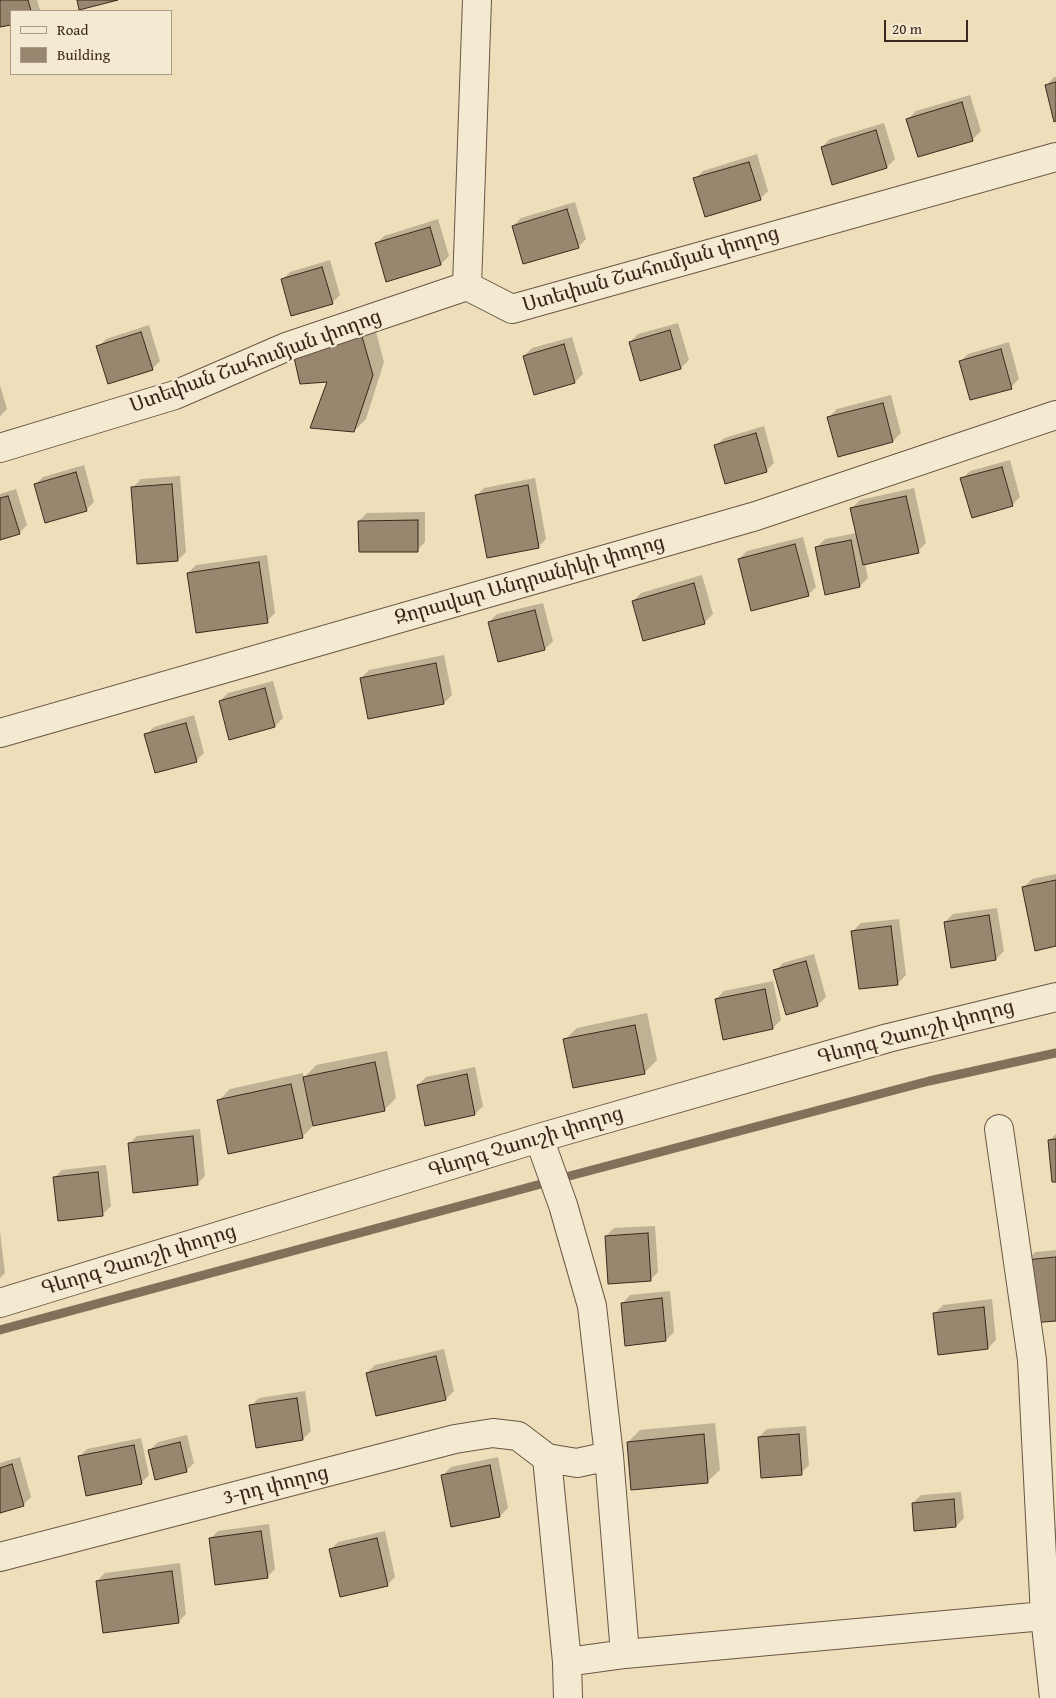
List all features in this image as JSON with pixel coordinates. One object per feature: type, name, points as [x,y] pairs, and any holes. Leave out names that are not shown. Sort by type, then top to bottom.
[{"type":"street","points":[[467,286],[477,0]]},
{"type":"street","name":"Ստեփան Շահումյան փողոց","points":[[0,448],[175,396],[286,347],[467,286],[512,309],[1056,157]]},
{"type":"street","name":"Զորավար Անդրանիկի փողոց","points":[[0,733],[756,516],[1056,415]]},
{"type":"street","name":"Գևորգ Չաուշի փողոց","points":[[0,1303],[539,1138],[888,1038],[1056,997]]},
{"type":"street","points":[[999,1129],[1032,1360],[1054,1698]]},
{"type":"street","points":[[539,1138],[563,1205],[592,1306],[609,1456],[625,1654]]},
{"type":"street","name":"3-րդ փողոց","points":[[0,1557],[455,1439],[493,1433],[518,1436],[547,1458]]},
{"type":"street","points":[[568,1698],[567,1662],[547,1458],[577,1463],[609,1456]]},
{"type":"street","points":[[567,1662],[625,1654],[1050,1616]]},
{"type":"building","points":[[0,0],[28,0],[31,10],[10,10],[10,25],[0,27]]},
{"type":"building","points":[[77,0],[118,0],[79,10]]},
{"type":"building","points":[[1056,82],[1056,121],[1054,122],[1045,85]]},
{"type":"building","points":[[962,102],[973,141],[918,157],[906,119]]},
{"type":"building","points":[[876,130],[887,168],[832,185],[821,147]]},
{"type":"building","points":[[749,162],[761,200],[705,217],[693,178]]},
{"type":"building","points":[[567,209],[579,248],[523,264],[512,226]]},
{"type":"building","points":[[430,227],[441,265],[386,282],[375,243]]},
{"type":"building","points":[[322,267],[333,304],[291,316],[281,279]]},
{"type":"building","points":[[670,330],[681,369],[640,381],[629,342]]},
{"type":"building","points":[[141,332],[153,370],[108,384],[96,346]]},
{"type":"building","points":[[361,333],[373,375],[354,432],[310,428],[327,382],[300,384],[293,353]]},
{"type":"building","points":[[564,344],[575,383],[534,395],[523,356]]},
{"type":"building","points":[[1001,349],[1012,389],[970,400],[959,361]]},
{"type":"building","points":[[883,403],[893,442],[838,457],[827,417]]},
{"type":"building","points":[[756,433],[767,472],[725,484],[714,445]]},
{"type":"building","points":[[1002,467],[1013,506],[972,518],[960,478]]},
{"type":"building","points":[[76,472],[87,511],[45,523],[34,484]]},
{"type":"building","points":[[172,484],[178,561],[137,564],[131,487]]},
{"type":"building","points":[[528,485],[539,548],[487,558],[475,495]]},
{"type":"building","points":[[8,496],[20,534],[0,540],[0,498]]},
{"type":"building","points":[[906,496],[919,553],[863,565],[850,508]]},
{"type":"building","points":[[418,520],[418,552],[359,552],[358,521]]},
{"type":"building","points":[[851,540],[860,587],[825,595],[815,547]]},
{"type":"building","points":[[795,544],[809,596],[751,611],[738,559]]},
{"type":"building","points":[[259,562],[268,623],[196,633],[187,573]]},
{"type":"building","points":[[694,583],[705,624],[643,641],[632,601]]},
{"type":"building","points":[[535,610],[545,650],[498,662],[488,622]]},
{"type":"building","points":[[436,663],[444,704],[368,719],[360,678]]},
{"type":"building","points":[[265,688],[275,727],[229,740],[219,701]]},
{"type":"building","points":[[186,723],[197,762],[155,773],[144,734]]},
{"type":"building","points":[[1056,880],[1056,946],[1035,951],[1022,887]]},
{"type":"building","points":[[989,915],[996,960],[951,968],[944,922]]},
{"type":"building","points":[[891,926],[898,985],[859,989],[851,931]]},
{"type":"building","points":[[806,961],[818,1006],[786,1015],[773,970]]},
{"type":"building","points":[[765,989],[773,1029],[723,1040],[715,999]]},
{"type":"building","points":[[635,1025],[645,1074],[573,1088],[563,1039]]},
{"type":"building","points":[[375,1062],[385,1111],[313,1126],[303,1077]]},
{"type":"building","points":[[467,1074],[475,1115],[425,1126],[417,1085]]},
{"type":"building","points":[[291,1084],[303,1138],[228,1154],[217,1100]]},
{"type":"building","points":[[193,1136],[198,1185],[133,1193],[128,1143]]},
{"type":"building","points":[[1056,1139],[1056,1182],[1052,1182],[1048,1140]]},
{"type":"building","points":[[98,1172],[103,1216],[58,1221],[53,1177]]},
{"type":"building","points":[[648,1233],[651,1281],[608,1284],[605,1236]]},
{"type":"building","points":[[1056,1257],[1056,1321],[1031,1323],[1025,1260]]},
{"type":"building","points":[[662,1298],[666,1341],[625,1346],[621,1303]]},
{"type":"building","points":[[984,1307],[988,1349],[938,1355],[933,1313]]},
{"type":"building","points":[[436,1356],[446,1400],[376,1416],[366,1373]]},
{"type":"building","points":[[297,1398],[303,1440],[256,1448],[249,1405]]},
{"type":"building","points":[[704,1434],[708,1483],[631,1490],[627,1442]]},
{"type":"building","points":[[799,1434],[802,1475],[761,1478],[758,1437]]},
{"type":"building","points":[[180,1442],[187,1472],[155,1480],[148,1450]]},
{"type":"building","points":[[134,1445],[142,1484],[86,1496],[78,1456]]},
{"type":"building","points":[[12,1464],[24,1506],[0,1513],[0,1468]]},
{"type":"building","points":[[490,1465],[500,1517],[451,1527],[441,1475]]},
{"type":"building","points":[[954,1499],[956,1527],[914,1531],[912,1503]]},
{"type":"building","points":[[261,1531],[268,1578],[215,1585],[209,1538]]},
{"type":"building","points":[[377,1538],[388,1586],[340,1597],[329,1549]]},
{"type":"building","points":[[172,1571],[179,1623],[103,1633],[96,1581]]},
{"type":"waterway","points":[[558,1179],[929,1081],[1056,1053]]},
{"type":"waterway","points":[[0,1330],[541,1184]]}]
